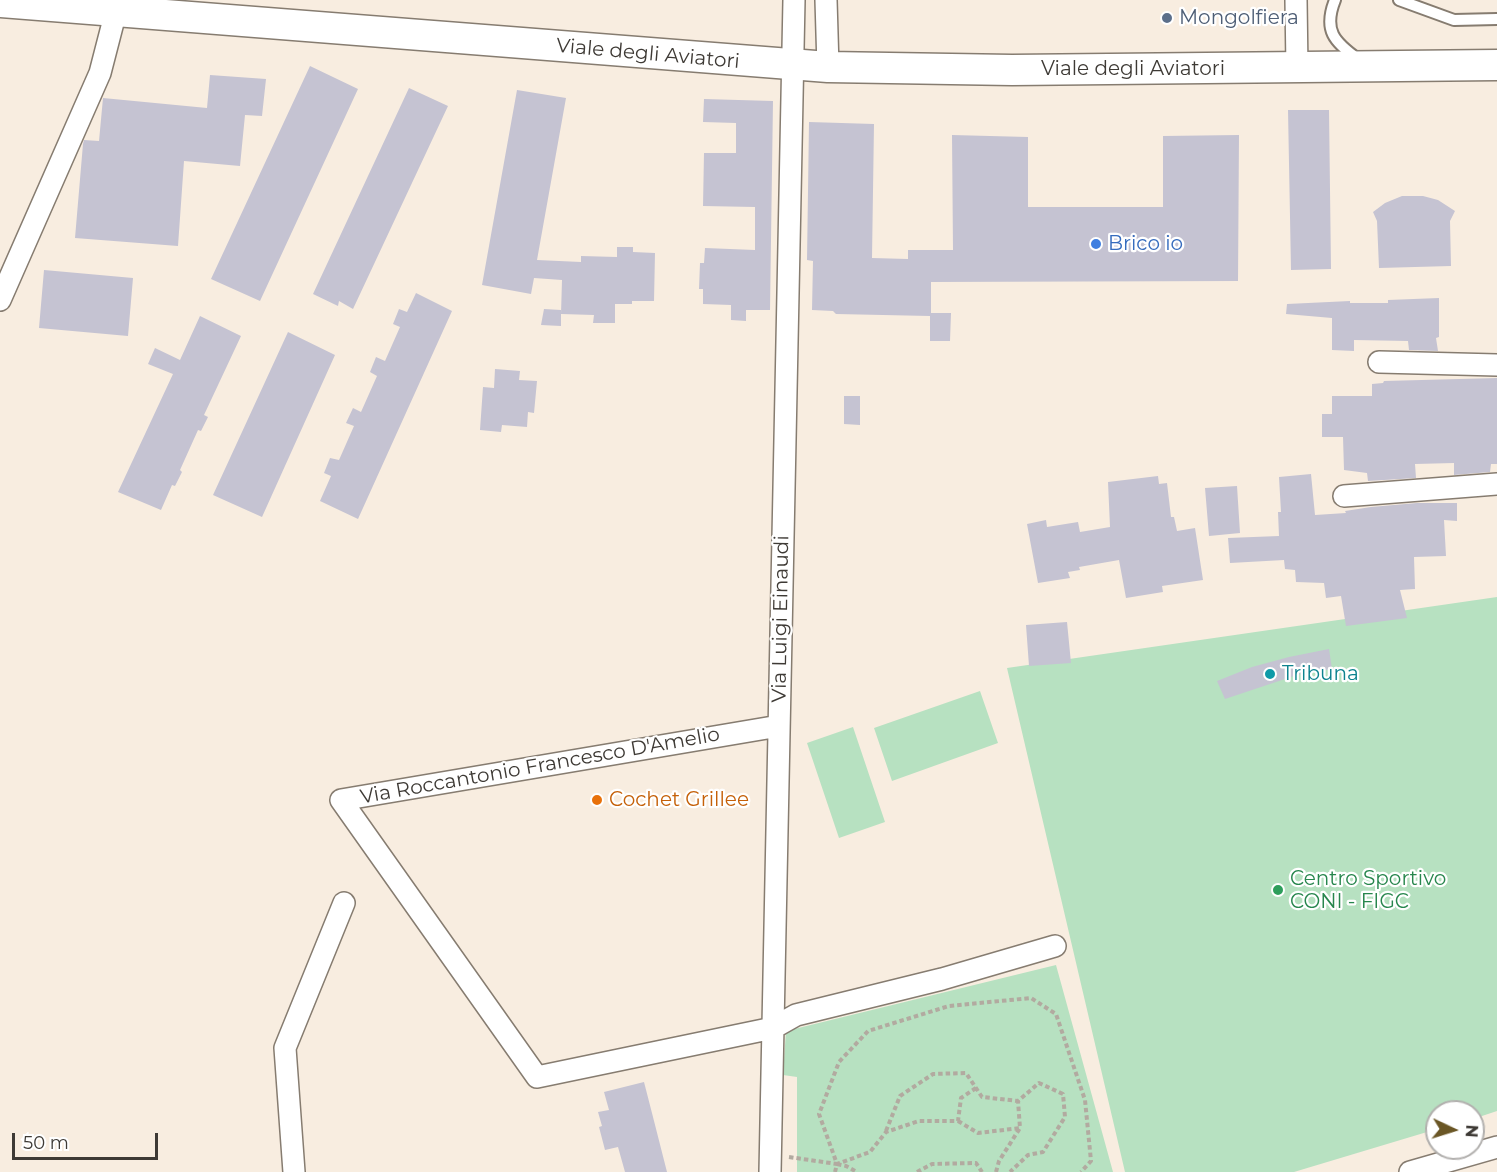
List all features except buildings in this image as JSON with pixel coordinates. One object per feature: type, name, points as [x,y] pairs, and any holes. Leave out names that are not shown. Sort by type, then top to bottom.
[{"type":"main road","name":"Viale degli Aviatori","points":[[0,2],[828,67],[1012,70],[1497,65]]},
{"type":"street","name":"Via Luigi Einaudi","points":[[770,1164],[794,0]]},
{"type":"street","points":[[826,0],[828,67]]},
{"type":"street","points":[[1296,0],[1297,68]]},
{"type":"street","points":[[0,300],[100,73],[116,11]]},
{"type":"street","points":[[1379,362],[1497,365]]},
{"type":"street","points":[[1344,495],[1497,484]]},
{"type":"street","name":"Via Roccantonio Francesco D'Amelio","points":[[773,1028],[537,1077],[341,800],[779,726]]},
{"type":"street","points":[[294,1172],[285,1048],[344,903]]},
{"type":"street","points":[[773,1028],[796,1015],[942,979],[1054,946]]},
{"type":"street","points":[[1410,1172],[1497,1147]]},
{"type":"lane","points":[[1335,0],[1331,11],[1330,26],[1336,42],[1368,66]]},
{"type":"lane","points":[[1399,0],[1454,20],[1497,19]]},
{"type":"path","points":[[835,1172],[837,1164],[819,1114],[839,1062],[868,1031],[949,1006],[1031,998],[1056,1014],[1085,1100],[1091,1161],[1081,1172]]},
{"type":"path","points":[[837,1164],[870,1152],[886,1132],[900,1096],[933,1074],[966,1073],[982,1097],[1018,1101],[1039,1083],[1063,1094],[1065,1117],[1043,1152],[1028,1155],[1010,1172]]},
{"type":"path","points":[[958,1121],[961,1098],[976,1088]]},
{"type":"path","points":[[996,1172],[999,1161],[1020,1128],[1018,1101]]},
{"type":"path","points":[[886,1132],[919,1121],[958,1121],[978,1133],[1020,1128]]},
{"type":"path","points":[[770,1164],[819,1160],[846,1166],[857,1172]]},
{"type":"path","points":[[917,1172],[932,1164],[976,1163],[982,1172]]},
{"type":"green space","name":"Centro Sportivo CONI - FIGC","points":[[1497,597],[1497,1111],[1485,1115],[1485,1100],[1425,1100],[1425,1133],[1294,1172],[1125,1172],[1007,668]]},
{"type":"green space","points":[[980,691],[998,743],[892,781],[874,728]]},
{"type":"green space","points":[[853,727],[885,822],[839,838],[807,743]]},
{"type":"green space","points":[[1056,965],[1113,1172],[797,1172],[797,1077],[783,1075],[786,1031]]},
{"type":"place","name":"Mongolfiera","points":[[1167,18]]},
{"type":"place","name":"Brico io","points":[[1096,244]]},
{"type":"place","name":"Tribuna","points":[[1270,674]]},
{"type":"place","name":"Cochet Grillee","points":[[597,800]]},
{"type":"place","name":"Centro Sportivo CONI - FIGC","points":[[1278,890]]}]
